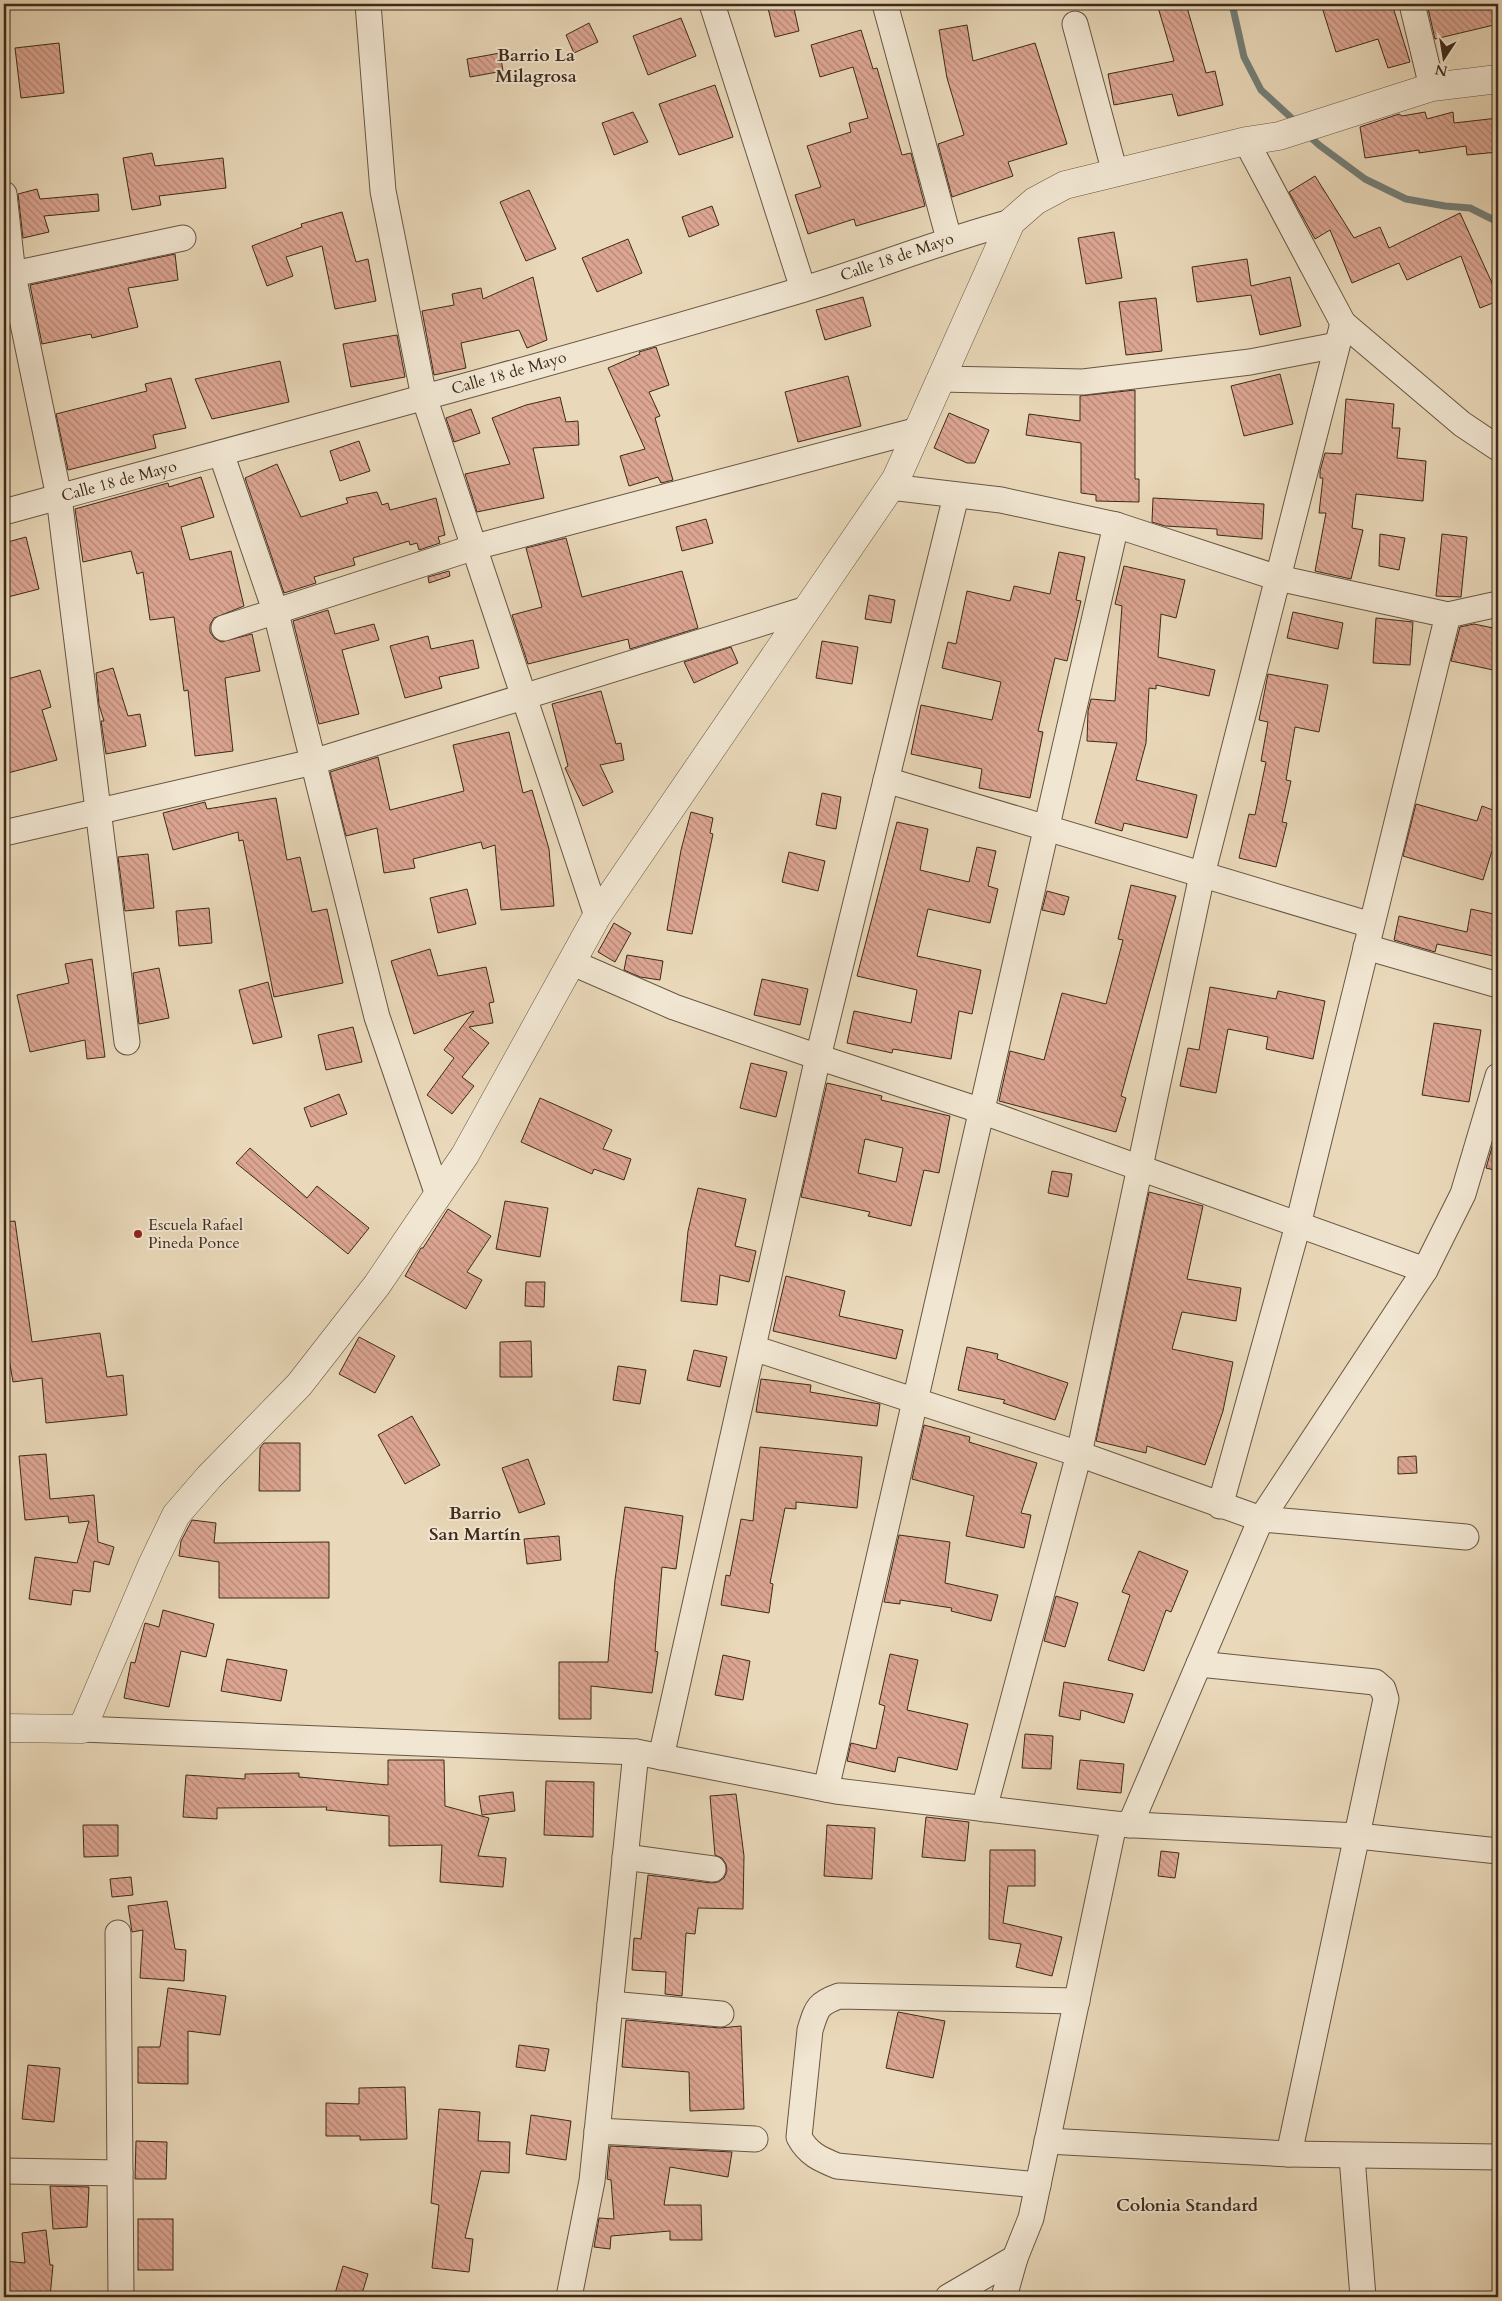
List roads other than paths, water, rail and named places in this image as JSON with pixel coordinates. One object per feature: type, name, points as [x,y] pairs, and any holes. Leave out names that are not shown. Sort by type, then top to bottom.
[{"type":"street","points":[[368,4],[383,191],[424,397],[597,916]]},
{"type":"street","points":[[712,4],[803,289]]},
{"type":"street","points":[[885,4],[948,239]]},
{"type":"street","points":[[1412,4],[1432,87]]},
{"type":"street","points":[[1075,24],[1115,173]]},
{"type":"street","points":[[82,1729],[152,1565],[176,1515],[208,1477],[299,1385],[377,1285],[465,1155],[573,963],[597,916],[890,487],[918,430],[1011,222],[1034,200],[1065,185],[1246,141],[1279,136],[1310,124],[1432,87],[1498,79]]},
{"type":"street","points":[[1246,141],[1340,334],[1462,424],[1498,448]]},
{"type":"street","points":[[4,194],[8,275],[59,497],[100,811],[127,1042]]},
{"type":"street","name":"Calle 18 de Mayo","points":[[4,512],[424,397],[803,289],[948,239],[1011,222]]},
{"type":"street","points":[[8,275],[183,238]]},
{"type":"street","points":[[941,379],[1083,382],[1250,362],[1340,334]]},
{"type":"street","points":[[984,1809],[1079,1454],[1202,875],[1340,334]]},
{"type":"street","points":[[224,628],[276,613],[475,547],[918,430]]},
{"type":"street","points":[[221,452],[276,613],[377,1017],[438,1195]]},
{"type":"street","points":[[890,487],[1002,500],[1116,525],[1278,578],[1448,616],[1498,604]]},
{"type":"street","points":[[661,1757],[818,1057],[956,496]]},
{"type":"street","points":[[826,1789],[1116,525]]},
{"type":"street","points":[[4,833],[313,762],[807,610]]},
{"type":"street","points":[[1220,1506],[1298,1225],[1448,616]]},
{"type":"street","points":[[886,780],[1202,875],[1498,985]]},
{"type":"street","points":[[573,963],[674,1007],[981,1111],[1425,1270]]},
{"type":"street","points":[[1004,2297],[1015,2258],[1031,2218],[1077,2001],[1122,1825],[1199,1664],[1261,1519],[1425,1270],[1463,1194],[1498,1076]]},
{"type":"street","points":[[753,1348],[1079,1454],[1220,1506],[1261,1519],[1466,1537]]},
{"type":"street","points":[[1199,1664],[1370,1682],[1383,1689],[1386,1699],[1385,1713],[1289,2154]]},
{"type":"street","points":[[4,1728],[82,1729],[636,1752],[826,1789],[1122,1825],[1358,1836],[1498,1851]]},
{"type":"street","points":[[569,2297],[592,2181],[636,1752]]},
{"type":"street","points":[[625,1857],[713,1870]]},
{"type":"street","points":[[118,1933],[121,2297]]},
{"type":"street","points":[[1038,2185],[837,2166],[818,2158],[805,2149],[799,2138],[810,2030],[816,2012],[823,2002],[840,1996],[1077,2001]]},
{"type":"street","points":[[610,2004],[721,2014]]},
{"type":"street","points":[[597,2131],[755,2139]]},
{"type":"street","points":[[1047,2141],[1352,2157],[1498,2157]]},
{"type":"street","points":[[1352,2157],[1363,2297]]},
{"type":"street","points":[[4,2171],[120,2173]]},
{"type":"street","points":[[948,2297],[1015,2258]]},
{"type":"waterway","points":[[1232,4],[1244,57],[1261,90],[1298,124]]},
{"type":"waterway","points":[[1307,134],[1365,179],[1406,199],[1445,206],[1470,208],[1498,222]]},
{"type":"place","name":"Escuela Rafael Pineda Ponce","points":[[138,1234]]},
{"type":"district","name":"Barrio La Milagrosa","points":[[536,65]]},
{"type":"district","name":"Barrio San Martín","points":[[475,1524]]},
{"type":"district","name":"Colonia Standard","points":[[1187,2205]]}]
